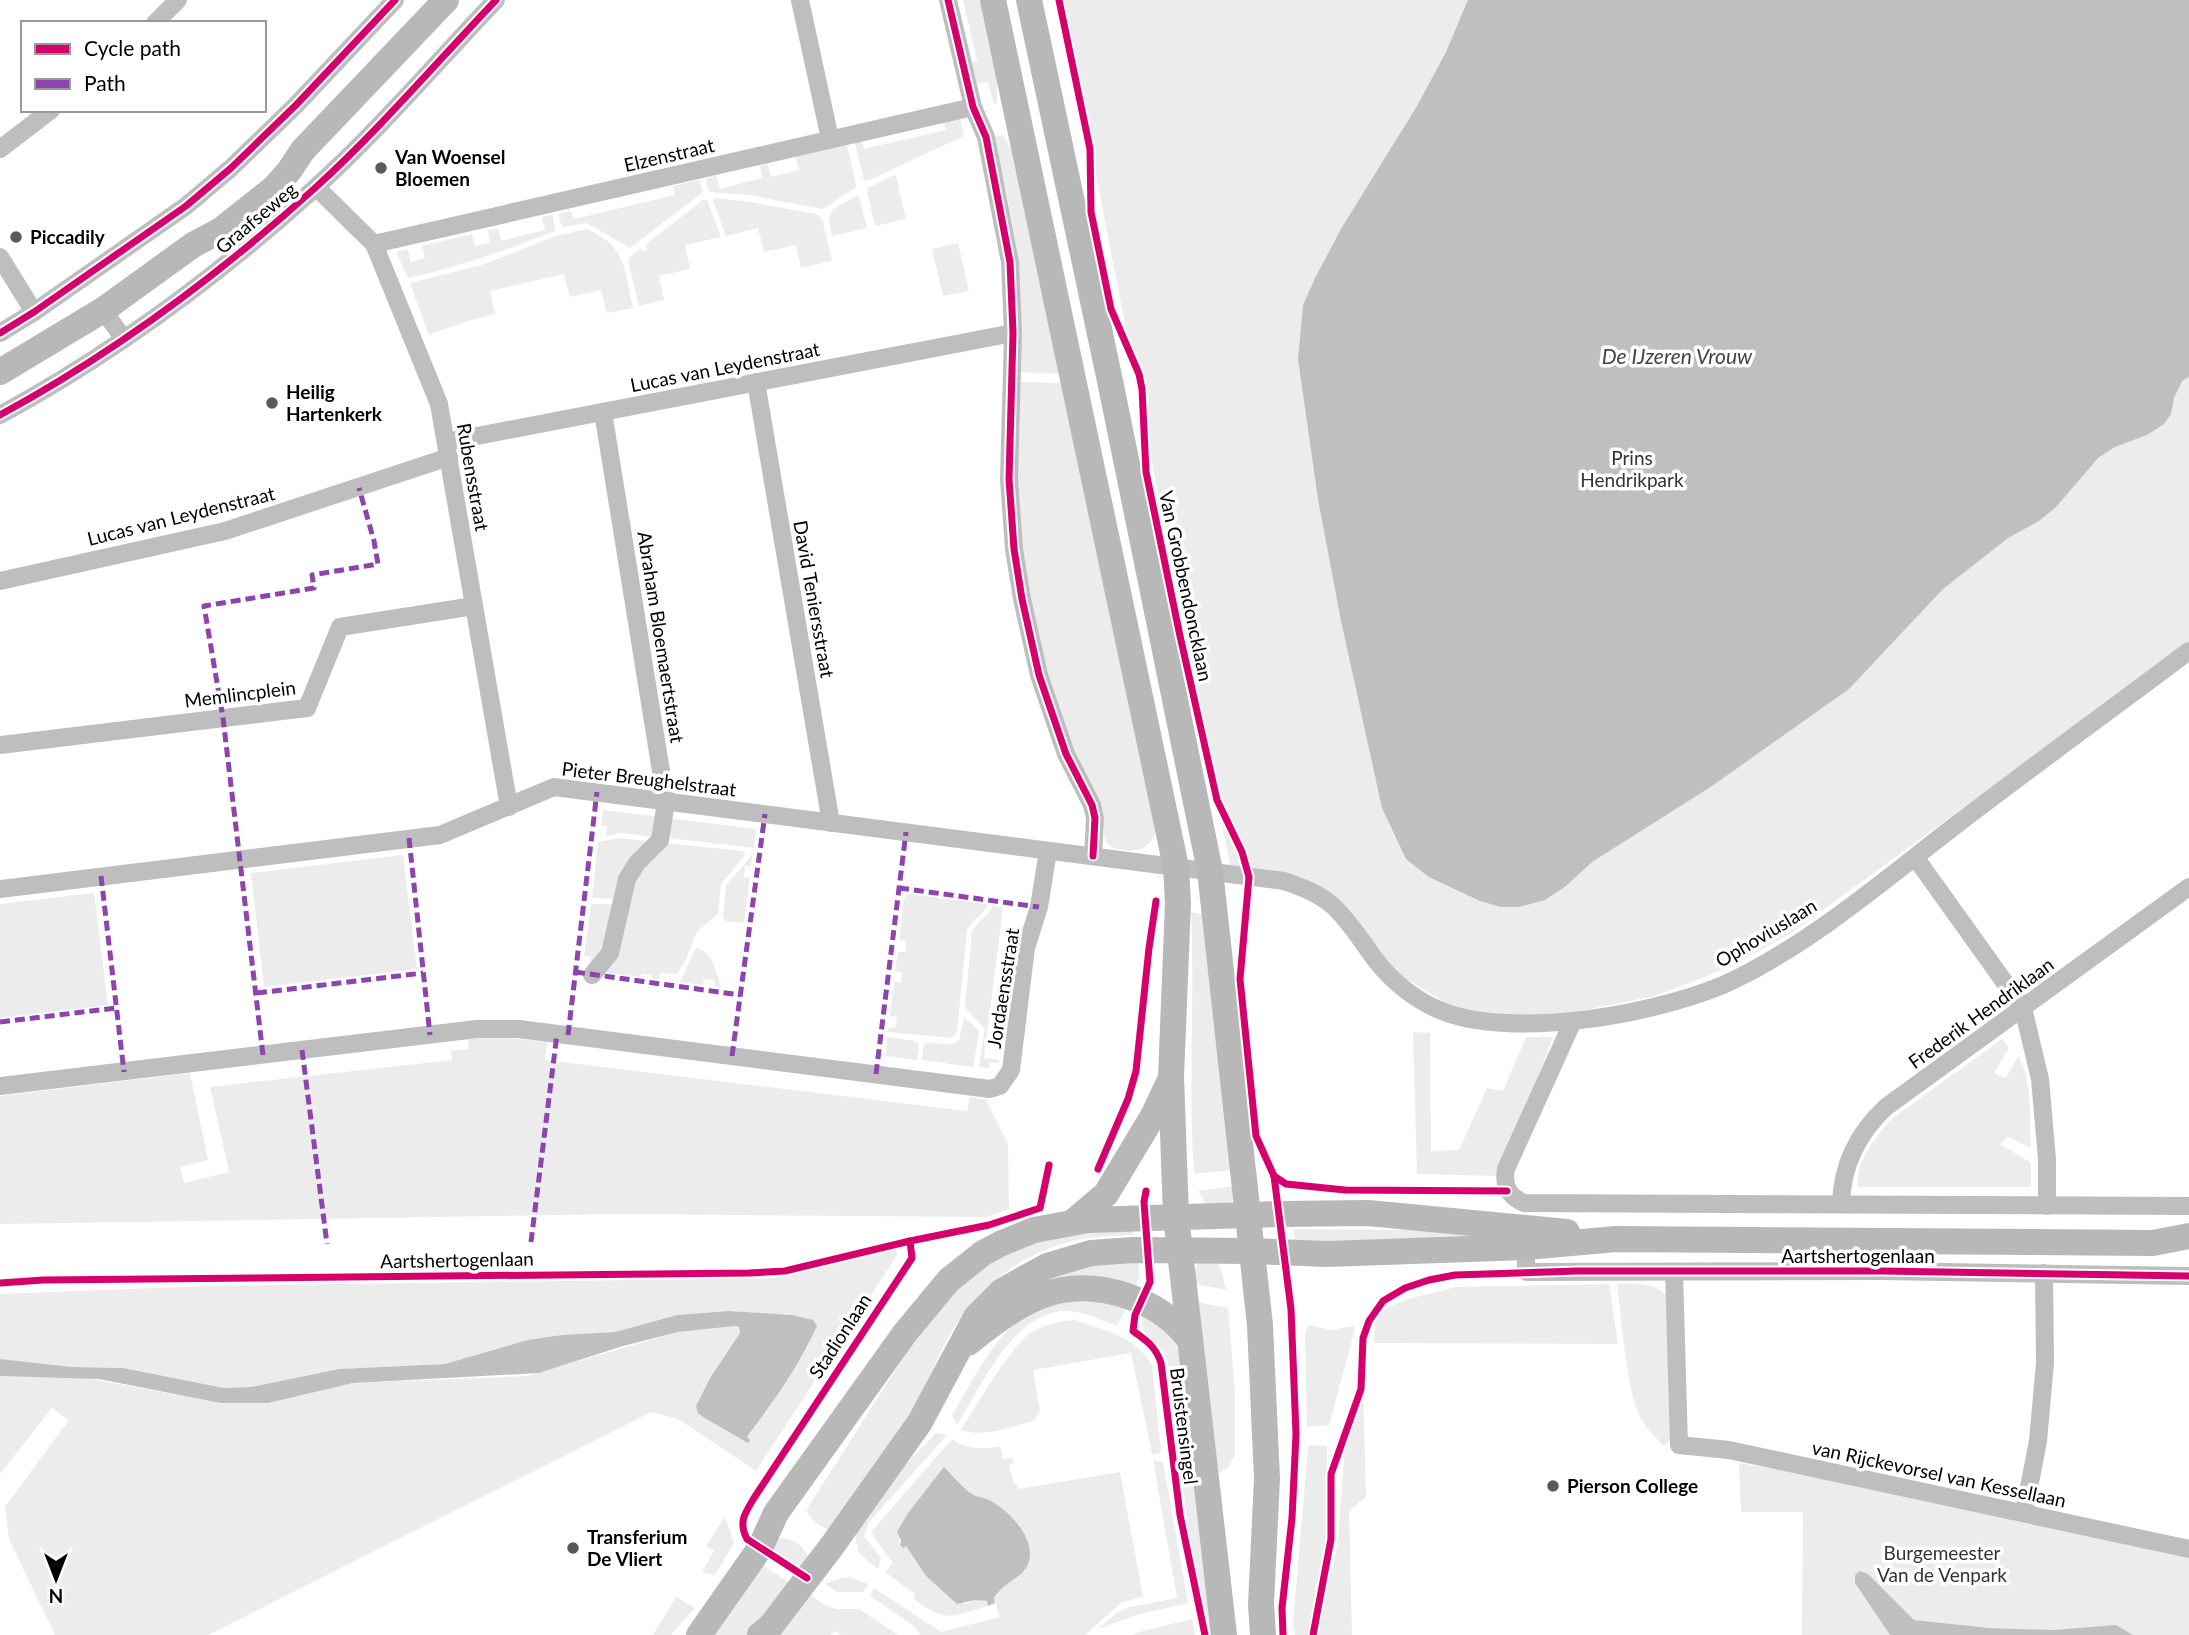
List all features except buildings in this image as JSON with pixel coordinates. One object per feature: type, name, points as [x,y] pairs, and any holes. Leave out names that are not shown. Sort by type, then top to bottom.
[{"type":"main road","name":"Graafseweg","points":[[0,372],[103,310],[193,245],[249,188],[281,162],[303,150],[446,0]]},
{"type":"main road","points":[[993,0],[1177,867],[1171,1077],[1177,1217]]},
{"type":"main road","name":"Van Grobbendoncklaan","points":[[1029,0],[1210,871],[1248,1214]]},
{"type":"main road","points":[[1073,1222],[1107,1194],[1153,1116],[1171,1077]]},
{"type":"main road","name":"Aartshertogenlaan","points":[[1248,1214],[1368,1213],[1527,1227],[1616,1239]]},
{"type":"main road","points":[[699,1635],[760,1548],[776,1513],[932,1297],[966,1266],[1002,1243],[1034,1230],[1073,1222],[1248,1214],[1261,1336],[1267,1479],[1262,1635]]},
{"type":"main road","name":"Bruistensingel","points":[[1177,1217],[1224,1635]]},
{"type":"main road","name":"Aartshertogenlaan","points":[[1253,1251],[1327,1254],[1526,1247],[1616,1239],[2152,1243],[2189,1236]]},
{"type":"main road","name":"Aartshertogenlaan","points":[[2152,1243],[2189,1252]]},
{"type":"main road","points":[[760,1635],[832,1546],[920,1422],[976,1317],[994,1297],[1012,1284],[1047,1266],[1091,1253],[1253,1251]]},
{"type":"main road","points":[[959,1351],[1018,1307],[1046,1293],[1082,1287],[1142,1301],[1174,1322],[1190,1341]]},
{"type":"street","points":[[157,21],[178,0]]},
{"type":"street","points":[[0,333],[34,313],[186,205],[231,168],[296,105],[395,0]]},
{"type":"street","name":"Graafseweg","points":[[0,415],[56,384],[212,276],[316,187],[496,0]]},
{"type":"street","points":[[800,0],[830,139]]},
{"type":"street","points":[[948,0],[973,107],[986,137],[1010,262],[1013,333],[1009,438],[1014,549],[1039,675],[1066,754],[1092,805],[1095,817],[1093,856]]},
{"type":"street","name":"Elzenstraat","points":[[374,244],[973,107]]},
{"type":"street","points":[[0,149],[48,112]]},
{"type":"street","name":"Rubensstraat","points":[[316,187],[374,244],[439,404],[509,807]]},
{"type":"street","points":[[0,257],[34,313]]},
{"type":"street","points":[[103,310],[124,339]]},
{"type":"street","name":"Lucas van Leydenstraat","points":[[0,581],[225,531],[447,450],[603,412],[1013,333]]},
{"type":"street","name":"David Teniersstraat","points":[[756,382],[831,822]]},
{"type":"street","name":"Abraham Bloemaertstraat","points":[[592,975],[610,953],[627,878],[637,863],[660,840],[666,802],[603,412]]},
{"type":"street","name":"Memlincplein","points":[[0,745],[307,708],[340,627],[474,606]]},
{"type":"street","name":"Ophoviuslaan","points":[[1210,871],[1284,881],[1308,890],[1331,904],[1381,966],[1406,990],[1438,1010],[1472,1019],[1529,1023],[1573,1021],[1650,1009],[1696,996],[1772,959],[1915,857],[2189,651]]},
{"type":"street","name":"Pieter Breughelstraat","points":[[0,889],[440,835],[554,787],[1210,871]]},
{"type":"street","name":"Jordaensstraat","points":[[0,1086],[477,1030],[519,1030],[990,1089],[1000,1086],[1012,1070],[1026,948],[1039,907],[1048,851]]},
{"type":"street","points":[[1915,857],[2023,1008],[2040,1079],[2047,1158],[2047,1206]]},
{"type":"street","name":"Frederik Hendriklaan","points":[[1841,1204],[1841,1182],[1867,1124],[1886,1107],[2189,887]]},
{"type":"street","points":[[1573,1021],[1506,1169],[1504,1180],[1507,1191],[1514,1199],[1524,1203],[2189,1206]]},
{"type":"street","name":"Aartshertogenlaan","points":[[1526,1247],[1526,1272],[2044,1273],[2189,1276]]},
{"type":"street","name":"van Rijckevorsel van Kessellaan","points":[[1674,1272],[1679,1445],[1729,1450],[2189,1549]]},
{"type":"street","points":[[2024,1513],[2039,1428],[2045,1363],[2044,1273]]},
{"type":"green space","points":[[963,0],[982,0],[997,69],[997,103],[994,104],[988,82],[977,83],[971,63],[977,61]]},
{"type":"green space","name":"De IJzeren Vrouw","points":[[1062,0],[2189,0],[2189,643],[1790,934],[1730,967],[1655,996],[1525,1022],[1464,1014],[1397,973],[1341,906],[1231,870]]},
{"type":"green space","points":[[960,118],[964,136],[867,181],[864,180],[855,143],[862,141],[864,149],[946,130],[944,122]]},
{"type":"green space","points":[[1003,135],[1016,159],[1061,374],[1020,372],[1018,264],[994,137]]},
{"type":"green space","points":[[847,145],[855,188],[823,209],[749,195],[710,192],[705,179],[716,176],[720,189],[762,178],[760,166],[768,164],[771,177],[799,170],[796,157]]},
{"type":"green space","points":[[893,175],[896,176],[906,219],[875,226],[868,188]]},
{"type":"green space","points":[[699,180],[703,192],[630,248],[587,223],[562,227],[558,214],[571,211],[574,219],[675,195],[673,186]]},
{"type":"green space","points":[[857,196],[867,228],[832,236],[830,219],[833,210]]},
{"type":"green space","points":[[715,198],[816,214],[822,219],[832,261],[801,268],[796,245],[764,252],[758,228],[726,236],[713,201]]},
{"type":"green space","points":[[703,200],[707,200],[721,237],[685,245],[690,269],[659,276],[664,300],[639,306],[628,259],[640,248],[644,252],[648,249],[645,245]]},
{"type":"green space","points":[[553,215],[555,231],[482,258],[427,274],[408,278],[396,252],[407,249],[411,262],[425,258],[422,246],[472,234],[475,246],[490,243],[488,230],[498,228],[501,241],[545,230],[542,217]]},
{"type":"green space","points":[[586,229],[599,235],[617,251],[622,260],[633,308],[607,313],[601,290],[570,297],[564,274],[490,291],[495,314],[429,335],[410,283],[482,265],[556,236]]},
{"type":"green space","points":[[958,243],[969,291],[943,296],[932,249]]},
{"type":"green space","points":[[1019,382],[1063,383],[1156,831],[1148,844],[1138,850],[1114,848],[1105,839],[1101,805],[1076,757],[1043,657],[1022,546],[1017,477]]},
{"type":"green space","points":[[603,810],[661,817],[654,837],[620,833],[606,837],[607,826],[601,825]]},
{"type":"green space","points":[[667,818],[756,829],[754,848],[669,838]]},
{"type":"green space","points":[[619,838],[648,841],[614,899],[592,898],[598,842]]},
{"type":"green space","points":[[665,843],[743,851],[745,855],[721,884],[718,914],[697,931],[677,974],[660,973],[659,979],[652,979],[652,975],[641,974],[641,977],[598,972],[626,889]]},
{"type":"green space","points":[[403,855],[417,969],[264,987],[251,873]]},
{"type":"green space","points":[[752,855],[751,866],[745,866],[744,877],[750,878],[744,923],[725,921],[723,916],[726,886]]},
{"type":"green space","points":[[94,893],[108,1005],[0,1018],[0,904]]},
{"type":"green space","points":[[909,894],[988,904],[967,931],[957,1032],[952,1038],[887,1032],[888,1028],[895,1028],[897,1017],[890,1016],[894,982],[901,983],[902,972],[895,971],[898,952],[905,952],[906,941],[899,940],[904,898]]},
{"type":"green space","points":[[591,904],[613,904],[611,940],[589,971],[591,957],[584,956]]},
{"type":"green space","points":[[993,905],[1003,908],[984,1058],[999,1060],[999,1063],[990,1062],[989,1068],[979,1067],[985,1029],[965,1005],[972,932]]},
{"type":"green space","points":[[1191,912],[1206,915],[1233,1170],[1194,1174],[1192,1109]]},
{"type":"green space","points":[[696,948],[710,958],[721,987],[715,986],[714,980],[704,979],[703,985],[680,982]]},
{"type":"green space","points":[[964,1017],[979,1031],[973,1067],[922,1060],[926,1043],[952,1044],[959,1040]]},
{"type":"green space","points":[[1413,1032],[1430,1033],[1431,1151],[1459,1150],[1487,1088],[1503,1091],[1526,1037],[1553,1037],[1501,1176],[1417,1174]]},
{"type":"green space","points":[[500,1037],[547,1042],[545,1060],[967,1111],[970,1097],[986,1100],[1008,1144],[1009,1209],[986,1217],[623,1214],[0,1224],[0,1096],[190,1073],[208,1160],[180,1167],[184,1183],[229,1172],[210,1087],[452,1060],[451,1051],[469,1049],[468,1039]]},
{"type":"green space","points":[[887,1037],[916,1041],[919,1045],[917,1060],[885,1056]]},
{"type":"green space","points":[[2002,1039],[2009,1048],[1994,1073],[2006,1078],[2018,1056],[2023,1064],[2029,1100],[2031,1148],[2008,1137],[2000,1144],[2031,1163],[2031,1187],[1858,1187],[1857,1178],[1863,1159],[1880,1132],[1893,1118]]},
{"type":"green space","points":[[1235,1186],[1234,1199],[1229,1205],[1208,1207],[1198,1191]]},
{"type":"green space","points":[[1294,1229],[1417,1230],[1492,1236],[1295,1243]]},
{"type":"green space","points":[[1134,1231],[1134,1235],[1090,1238],[1056,1246],[1018,1264],[985,1289],[958,1320],[901,1435],[833,1532],[811,1518],[807,1511],[810,1504],[912,1344],[965,1281],[996,1260],[1054,1236],[1076,1232]]},
{"type":"green space","points":[[896,1250],[897,1255],[756,1471],[678,1419],[651,1412],[208,1635],[55,1635],[9,1539],[5,1507],[69,1420],[52,1408],[0,1474],[0,1376],[87,1378],[220,1403],[245,1403],[353,1383],[527,1376],[678,1332],[735,1326],[740,1333],[710,1377],[696,1406],[698,1413],[745,1441],[810,1343],[792,1315],[729,1311],[677,1315],[615,1332],[562,1335],[445,1364],[339,1369],[251,1387],[224,1388],[123,1368],[72,1367],[0,1359],[0,1294],[208,1286],[774,1278]]},
{"type":"green space","points":[[1138,1257],[1140,1276],[1134,1287],[1025,1286],[1061,1268]]},
{"type":"green space","points":[[1199,1260],[1216,1260],[1226,1290],[1195,1284],[1194,1273]]},
{"type":"green space","points":[[1609,1284],[1618,1344],[1374,1343],[1375,1318],[1378,1312],[1408,1299],[1456,1287]]},
{"type":"green space","points":[[1617,1284],[1650,1286],[1667,1296],[1672,1438],[1664,1446],[1642,1420],[1633,1397]]},
{"type":"green space","points":[[1085,1299],[1126,1308],[1117,1326],[1076,1312],[1055,1312],[1036,1319],[1019,1332],[1004,1349],[957,1425],[952,1416],[989,1354],[1013,1325],[1026,1314],[1041,1307]]},
{"type":"green space","points":[[1197,1302],[1228,1308],[1235,1392],[1235,1455],[1228,1468],[1218,1473]]},
{"type":"green space","points":[[1143,1315],[1169,1333],[1179,1352],[1214,1635],[1210,1635],[1188,1530],[1168,1363],[1161,1348],[1144,1330]]},
{"type":"green space","points":[[1074,1320],[1118,1335],[1137,1347],[1152,1365],[1161,1451],[1158,1454],[1152,1454],[1131,1353],[1033,1370],[1040,1410],[1035,1420],[989,1432],[961,1430],[994,1377],[1024,1339],[1047,1325]]},
{"type":"green space","points":[[1309,1325],[1330,1330],[1353,1326],[1355,1329],[1329,1425],[1307,1427],[1305,1331]]},
{"type":"green space","points":[[1363,1385],[1366,1497],[1349,1511],[1352,1635],[1295,1635],[1293,1624],[1308,1448],[1310,1445],[1327,1446],[1326,1539],[1321,1570],[1332,1572],[1338,1540],[1345,1445]]},
{"type":"green space","points":[[936,1433],[947,1435],[869,1522],[864,1536],[881,1558],[878,1569],[859,1553],[856,1526],[878,1493]]},
{"type":"green space","points":[[952,1439],[975,1448],[1000,1446],[1003,1459],[1013,1458],[1014,1463],[1009,1465],[1018,1489],[1120,1472],[1143,1597],[1122,1602],[1085,1635],[920,1635],[914,1626],[870,1596],[874,1588],[941,1632],[1000,1617],[994,1598],[1004,1584],[1011,1582],[987,1499],[974,1496],[944,1468],[908,1513],[898,1532],[900,1545],[906,1546],[926,1576],[965,1604],[975,1600],[987,1601],[988,1606],[950,1616],[925,1607],[914,1599],[915,1594],[885,1572],[893,1563],[872,1531]]},
{"type":"green space","points":[[1153,1460],[1163,1462],[1188,1603],[1136,1615],[1098,1629],[1118,1612],[1130,1607],[1177,1598]]},
{"type":"green space","name":"Burgemeester Van de Venpark","points":[[1739,1463],[2189,1557],[2189,1635],[2133,1635],[2083,1628],[1990,1628],[1914,1620],[1868,1574],[1855,1583],[1890,1635],[1802,1635],[1803,1512],[1741,1512]]},
{"type":"green space","points":[[725,1516],[734,1543],[715,1575],[702,1572],[714,1551],[706,1546]]},
{"type":"green space","points":[[782,1538],[798,1544],[806,1552],[808,1556],[801,1568],[769,1548],[775,1540]]},
{"type":"green space","points":[[759,1563],[790,1583],[770,1613],[747,1635],[711,1635]]},
{"type":"green space","points":[[849,1577],[868,1584],[863,1592],[837,1592],[825,1584],[840,1578]]},
{"type":"green space","points":[[808,1594],[829,1607],[859,1609],[898,1635],[841,1635],[836,1631],[829,1635],[774,1635]]},
{"type":"green space","points":[[676,1597],[695,1608],[671,1635],[653,1635]]},
{"type":"green space","points":[[1192,1619],[1195,1635],[1132,1635],[1139,1632]]},
{"type":"water","name":"De IJzeren Vrouw","points":[[1468,0],[2189,0],[2189,377],[2182,381],[2174,398],[2171,414],[2164,424],[2098,458],[2056,507],[2039,521],[2008,538],[1943,589],[1849,689],[1712,786],[1592,862],[1566,886],[1545,900],[1519,907],[1501,907],[1480,901],[1429,877],[1406,859],[1382,808],[1340,616],[1318,499],[1298,359],[1303,305],[1315,278],[1341,229],[1417,106],[1446,52]]},
{"type":"water","points":[[729,1311],[792,1315],[813,1320],[817,1326],[794,1369],[747,1437],[750,1440],[748,1443],[703,1417],[696,1406],[710,1378],[740,1333],[739,1327],[735,1326],[678,1332],[623,1346],[539,1373],[353,1383],[268,1403],[220,1403],[99,1379],[0,1376],[0,1359],[72,1367],[123,1368],[224,1388],[251,1387],[339,1369],[445,1364],[528,1340],[615,1332],[677,1315]]},
{"type":"water","points":[[944,1467],[972,1494],[1003,1509],[1019,1526],[1029,1545],[1030,1554],[1025,1569],[1002,1588],[994,1598],[995,1603],[988,1606],[987,1601],[975,1600],[957,1604],[926,1576],[906,1546],[903,1548],[900,1545],[897,1532],[908,1513]]},
{"type":"water","points":[[1860,1571],[1868,1574],[1914,1620],[1990,1628],[2053,1630],[2116,1625],[2133,1635],[1890,1635],[1855,1583],[1855,1575]]},
{"type":"marked path","points":[[263,1055],[223,718],[204,606],[314,588],[312,575],[378,564],[359,488]]},
{"type":"marked path","points":[[568,1035],[597,792]]},
{"type":"marked path","points":[[732,1056],[765,814]]},
{"type":"marked path","points":[[876,1074],[906,832]]},
{"type":"marked path","points":[[409,838],[430,1035]]},
{"type":"marked path","points":[[101,876],[124,1072]]},
{"type":"marked path","points":[[899,888],[1039,907]]},
{"type":"marked path","points":[[575,972],[740,995]]},
{"type":"marked path","points":[[257,993],[423,973]]},
{"type":"marked path","points":[[0,1022],[116,1008]]},
{"type":"marked path","points":[[531,1242],[557,1034]]},
{"type":"marked path","points":[[302,1050],[327,1244]]},
{"type":"cycle path","points":[[0,333],[186,206],[231,168],[296,105],[395,0]]},
{"type":"cycle path","points":[[0,415],[84,366],[124,339],[203,282],[279,220],[362,143],[496,0]]},
{"type":"cycle path","points":[[948,0],[973,107],[986,137],[1010,262],[1013,333],[1009,479],[1014,549],[1022,599],[1039,675],[1066,754],[1092,805],[1095,818],[1093,856]]},
{"type":"cycle path","points":[[1059,0],[1090,149],[1091,212],[1111,309],[1139,374],[1142,389],[1146,472],[1180,636],[1217,800],[1242,852],[1249,877],[1240,979],[1256,1136],[1274,1176],[1291,1309],[1296,1434],[1292,1518],[1282,1608],[1283,1635]]},
{"type":"cycle path","points":[[1098,1169],[1128,1099],[1136,1071],[1156,901]]},
{"type":"cycle path","name":"Stadionlaan","points":[[807,1578],[747,1539],[743,1528],[745,1513],[912,1258],[910,1241],[989,1225],[1040,1208],[1049,1165]]},
{"type":"cycle path","points":[[1274,1176],[1286,1184],[1345,1190],[1507,1191]]},
{"type":"cycle path","points":[[1146,1191],[1144,1202],[1150,1282],[1135,1315],[1133,1331],[1153,1348],[1161,1363],[1180,1515],[1205,1635]]},
{"type":"cycle path","points":[[0,1283],[43,1280],[749,1273],[785,1271],[910,1241]]},
{"type":"cycle path","points":[[1313,1635],[1331,1539],[1331,1474],[1361,1389],[1363,1338],[1369,1321],[1383,1301],[1405,1288],[1455,1275],[1577,1271],[1882,1271],[2189,1276]]},
{"type":"place","name":"Van Woensel Bloemen","points":[[381,168]]},
{"type":"place","name":"Piccadily","points":[[16,237]]},
{"type":"place","name":"Heilig Hartenkerk","points":[[272,403]]},
{"type":"place","name":"Pierson College","points":[[1553,1486]]},
{"type":"place","name":"Transferium De Vliert","points":[[573,1548]]},
{"type":"park label","name":"Prins Hendrikpark","points":[[1632,469]]}]
